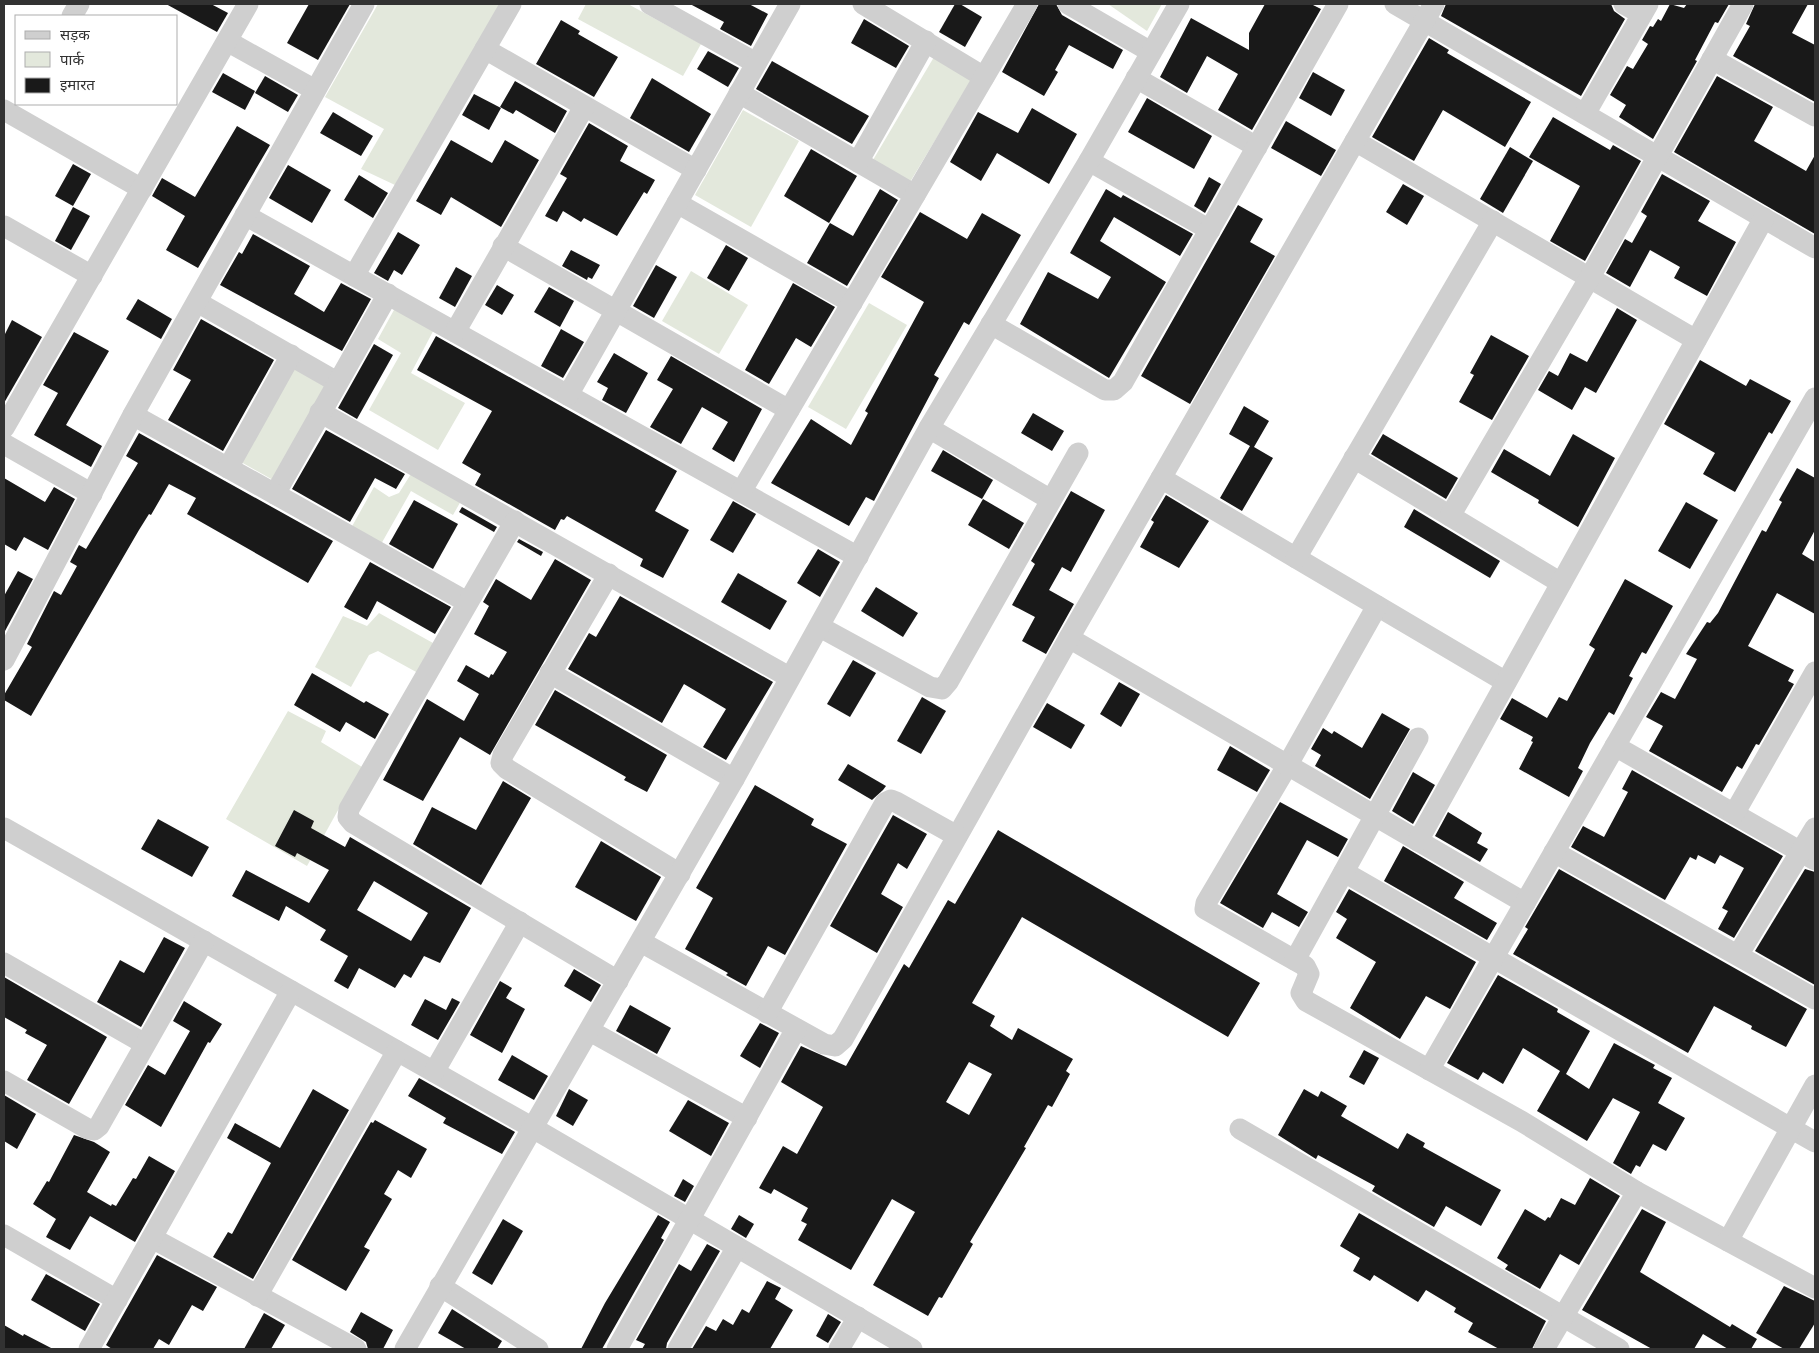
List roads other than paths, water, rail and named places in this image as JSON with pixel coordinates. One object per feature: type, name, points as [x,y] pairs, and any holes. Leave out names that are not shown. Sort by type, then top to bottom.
[{"type":"street","points":[[4,428],[248,4]]},
{"type":"street","points":[[4,660],[134,415],[364,4]]},
{"type":"street","points":[[354,276],[511,4]]},
{"type":"street","points":[[650,4],[756,63]]},
{"type":"street","points":[[568,395],[790,4]]},
{"type":"street","points":[[863,4],[984,76]]},
{"type":"street","points":[[741,492],[1027,4]]},
{"type":"street","points":[[1068,4],[1151,52]]},
{"type":"street","points":[[404,1349],[680,874],[929,428],[1089,161],[1179,4]]},
{"type":"street","points":[[991,324],[1105,390],[1114,390],[1123,382],[1338,4]]},
{"type":"street","points":[[1395,4],[1429,12],[1585,114],[1815,248]]},
{"type":"street","points":[[1450,516],[1590,277],[1743,4]]},
{"type":"street","points":[[1585,114],[1638,7]]},
{"type":"street","points":[[641,942],[824,1044],[835,1046],[843,1039],[1069,638],[1429,12]]},
{"type":"street","points":[[227,41],[315,90]]},
{"type":"street","points":[[858,162],[926,41]]},
{"type":"street","points":[[485,49],[696,170]]},
{"type":"street","points":[[1712,59],[1815,116]]},
{"type":"street","points":[[1136,78],[1257,147]]},
{"type":"street","points":[[739,93],[915,194]]},
{"type":"street","points":[[455,332],[584,107]]},
{"type":"street","points":[[14,110],[142,189]]},
{"type":"street","points":[[1355,141],[1696,340]]},
{"type":"street","points":[[1089,161],[1210,230]]},
{"type":"street","points":[[677,203],[852,303]]},
{"type":"street","points":[[245,215],[858,557]]},
{"type":"street","points":[[1418,841],[1764,218]]},
{"type":"street","points":[[1296,558],[1493,221]]},
{"type":"street","points":[[4,226],[92,276]]},
{"type":"street","points":[[504,246],[789,410]]},
{"type":"street","points":[[275,494],[388,294]]},
{"type":"street","points":[[197,302],[337,382]]},
{"type":"street","points":[[228,468],[291,355]]},
{"type":"street","points":[[1429,1070],[1814,402]]},
{"type":"street","points":[[320,412],[789,677]]},
{"type":"street","points":[[134,415],[467,602]]},
{"type":"street","points":[[929,428],[1051,500]]},
{"type":"street","points":[[7,453],[92,494]]},
{"type":"street","points":[[820,626],[930,687],[942,689],[953,674],[1078,454]]},
{"type":"street","points":[[1354,458],[1562,583]]},
{"type":"street","points":[[1161,478],[1506,682]]},
{"type":"street","points":[[515,521],[349,809],[348,817],[353,823],[618,981]]},
{"type":"street","points":[[609,574],[503,755],[501,763],[507,769],[680,874]]},
{"type":"street","points":[[1377,606],[1287,766],[1204,906],[1208,912],[1305,966],[1309,974],[1301,993],[1302,998],[1521,1121],[1637,1192],[1815,1288]]},
{"type":"street","points":[[1069,638],[1525,903]]},
{"type":"street","points":[[1734,814],[1815,672]]},
{"type":"street","points":[[550,673],[734,779]]},
{"type":"street","points":[[1296,960],[1418,738]]},
{"type":"street","points":[[1615,746],[1808,856]]},
{"type":"street","points":[[767,1013],[885,803],[891,800],[896,802],[957,836]]},
{"type":"street","points":[[4,828],[533,1128],[912,1349]]},
{"type":"street","points":[[1738,956],[1808,856],[1815,828]]},
{"type":"street","points":[[1554,852],[1815,999]]},
{"type":"street","points":[[1344,872],[1815,1142]]},
{"type":"street","points":[[434,1072],[520,922]]},
{"type":"street","points":[[4,1081],[88,1129],[94,1130],[99,1126],[204,941]]},
{"type":"street","points":[[4,963],[145,1044]]},
{"type":"street","points":[[92,1348],[291,990]]},
{"type":"street","points":[[617,1349],[796,1029]]},
{"type":"street","points":[[590,1031],[747,1118]]},
{"type":"street","points":[[257,1296],[397,1051]]},
{"type":"street","points":[[1728,1241],[1815,1085]]},
{"type":"street","points":[[1240,1129],[1619,1349]]},
{"type":"street","points":[[1544,1349],[1637,1192]]},
{"type":"street","points":[[4,1235],[117,1300]]},
{"type":"street","points":[[152,1238],[356,1349]]},
{"type":"street","points":[[678,1349],[737,1247]]},
{"type":"street","points":[[440,1286],[538,1349]]},
{"type":"street","points":[[840,1349],[858,1318]]}]
